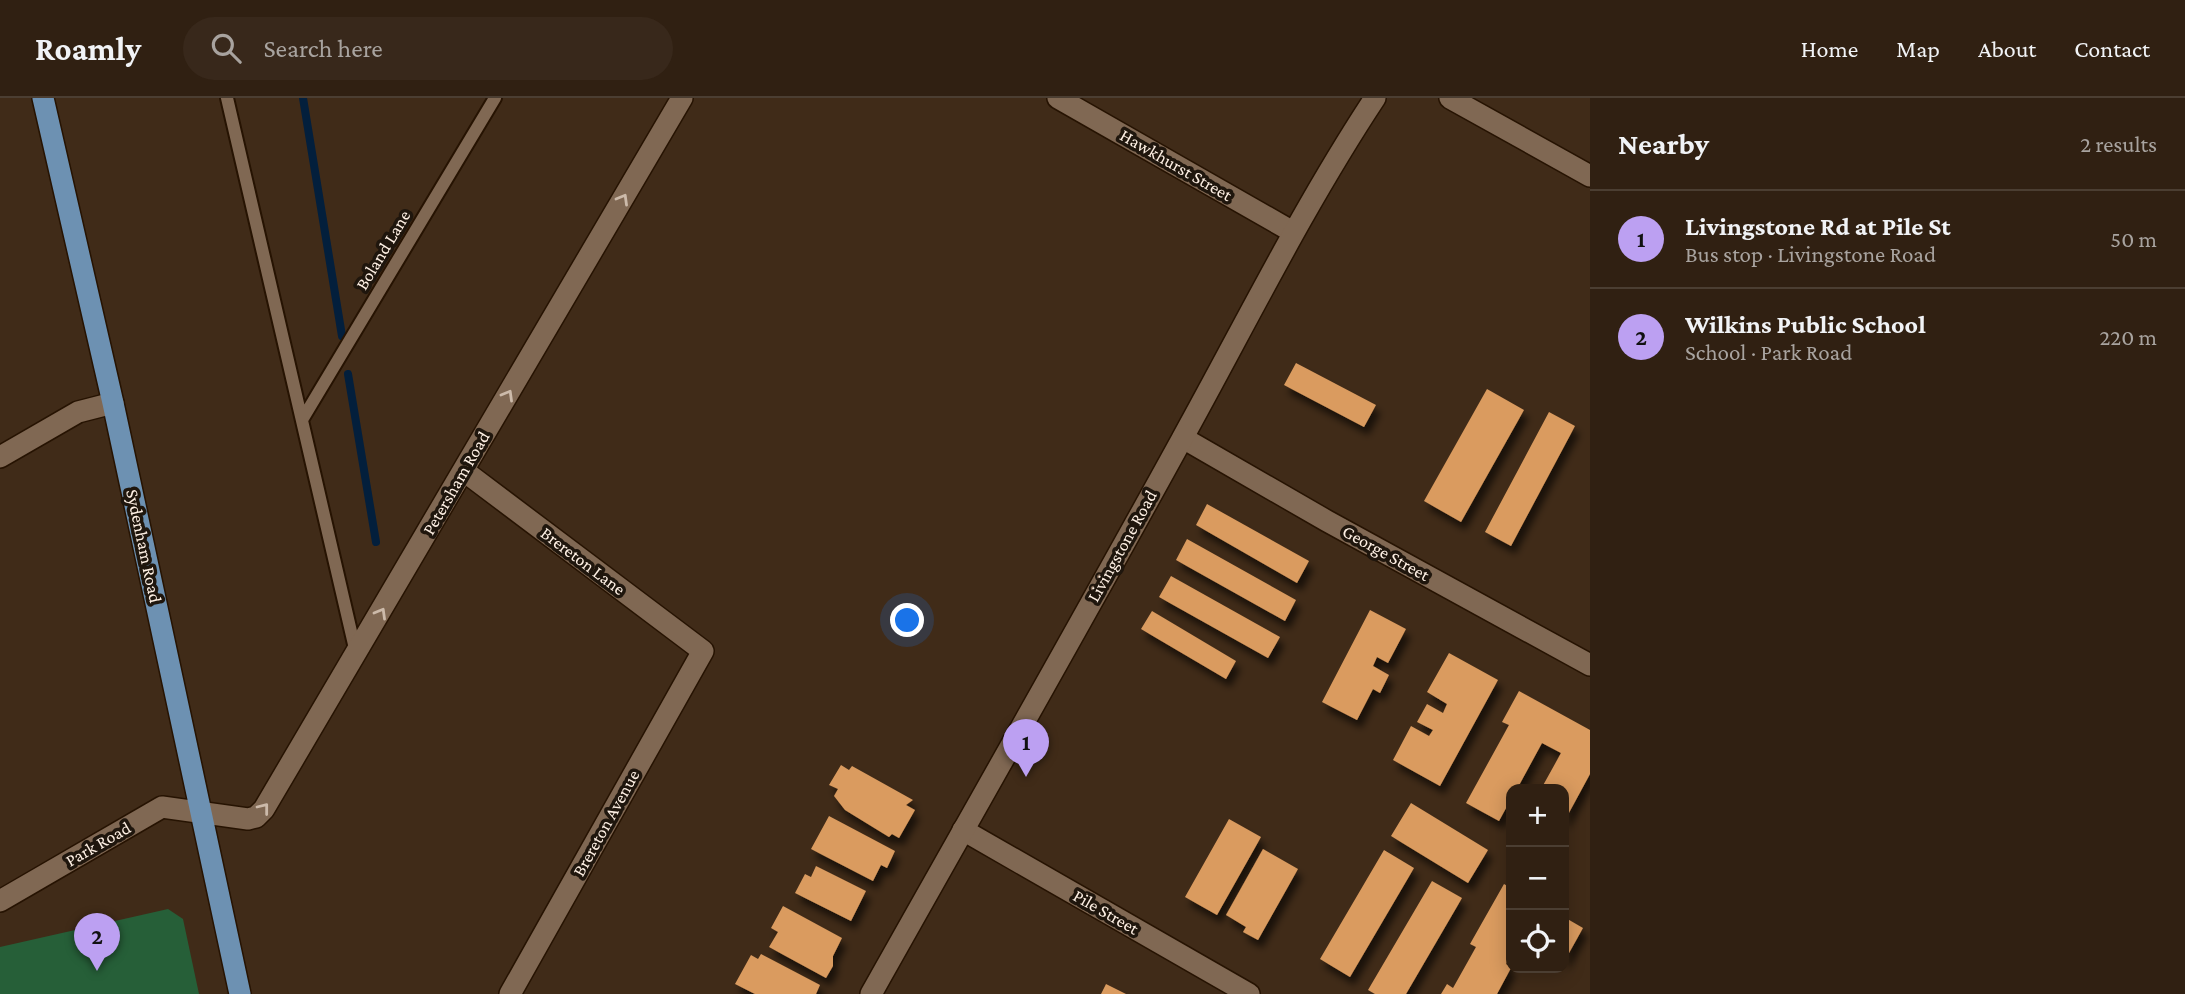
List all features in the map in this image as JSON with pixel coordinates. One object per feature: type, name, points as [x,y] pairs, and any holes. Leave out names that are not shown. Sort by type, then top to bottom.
[{"type":"main road","name":"Sydenham Road","points":[[43,98],[113,403],[240,994]]},
{"type":"street","name":"Petersham Road","points":[[201,811],[248,819],[256,817],[264,809],[682,98]]},
{"type":"street","name":"Hawkhurst Street","points":[[1058,98],[1293,232]]},
{"type":"street","name":"Livingstone Road","points":[[871,994],[1183,438],[1293,232],[1375,98]]},
{"type":"street","points":[[1450,98],[1590,176]]},
{"type":"street","points":[[0,457],[78,412],[113,403]]},
{"type":"street","name":"George Street","points":[[1183,438],[1327,521],[1590,665]]},
{"type":"street","name":"Brereton Lane","points":[[464,471],[703,651]]},
{"type":"street","name":"Brereton Avenue","points":[[510,994],[703,651]]},
{"type":"street","name":"Park Road","points":[[0,901],[162,807],[201,811]]},
{"type":"street","name":"Pile Street","points":[[963,830],[1249,994]]},
{"type":"lane","points":[[227,98],[357,654]]},
{"type":"lane","name":"Boland Lane","points":[[302,420],[495,98]]},
{"type":"green space","points":[[168,909],[183,919],[199,994],[0,994],[0,947]]},
{"type":"building","points":[[1296,363],[1376,405],[1364,427],[1284,385]]},
{"type":"building","points":[[1487,389],[1524,410],[1461,522],[1424,501]]},
{"type":"building","points":[[1549,412],[1575,426],[1511,546],[1485,532]]},
{"type":"building","points":[[1207,504],[1309,561],[1297,583],[1196,525]]},
{"type":"building","points":[[1187,539],[1296,600],[1285,621],[1176,560]]},
{"type":"building","points":[[1171,576],[1280,637],[1268,658],[1159,597]]},
{"type":"building","points":[[1370,610],[1406,629],[1388,663],[1377,657],[1373,666],[1389,675],[1380,693],[1373,689],[1357,720],[1322,702]]},
{"type":"building","points":[[1152,611],[1236,661],[1226,679],[1141,629]]},
{"type":"building","points":[[1449,653],[1498,680],[1440,786],[1393,760],[1411,726],[1429,736],[1433,730],[1417,722],[1427,704],[1443,713],[1447,704],[1427,692]]},
{"type":"building","points":[[1519,691],[1590,730],[1590,774],[1569,813],[1569,784],[1544,784],[1561,753],[1542,743],[1520,784],[1506,784],[1506,808],[1499,821],[1466,803],[1509,725],[1502,722]]},
{"type":"building","points":[[841,765],[849,770],[852,766],[913,800],[906,805],[915,810],[899,838],[892,834],[889,837],[845,810],[834,796],[838,789],[829,785]]},
{"type":"building","points":[[1411,803],[1488,850],[1468,883],[1391,836]]},
{"type":"building","points":[[829,816],[895,851],[887,868],[881,865],[873,881],[811,849]]},
{"type":"building","points":[[1229,819],[1261,837],[1217,915],[1185,897]]},
{"type":"building","points":[[1263,849],[1298,869],[1258,940],[1243,932],[1246,927],[1226,915]]},
{"type":"building","points":[[1384,850],[1414,868],[1350,977],[1320,959]]},
{"type":"building","points":[[816,866],[866,891],[851,921],[795,893],[805,874],[811,877]]},
{"type":"building","points":[[1432,881],[1462,898],[1406,994],[1375,994],[1368,990]]},
{"type":"building","points":[[1504,884],[1506,885],[1506,973],[1508,973],[1497,994],[1441,994],[1447,984],[1453,988],[1476,947],[1470,944]]},
{"type":"building","points":[[783,906],[842,938],[826,978],[769,947],[778,932],[771,928]]},
{"type":"building","points":[[1569,920],[1583,928],[1569,953]]},
{"type":"building","points":[[761,954],[820,985],[816,994],[755,994],[735,984],[751,955],[758,959]]},
{"type":"building","points":[[1106,984],[1126,994],[1101,994]]},
{"type":"waterway","points":[[303,98],[342,336]]},
{"type":"waterway","points":[[348,374],[376,542]]},
{"type":"place","name":"Livingstone Rd at Pile St","points":[[1026,777]]},
{"type":"place","name":"Wilkins Public School","points":[[97,971]]}]
